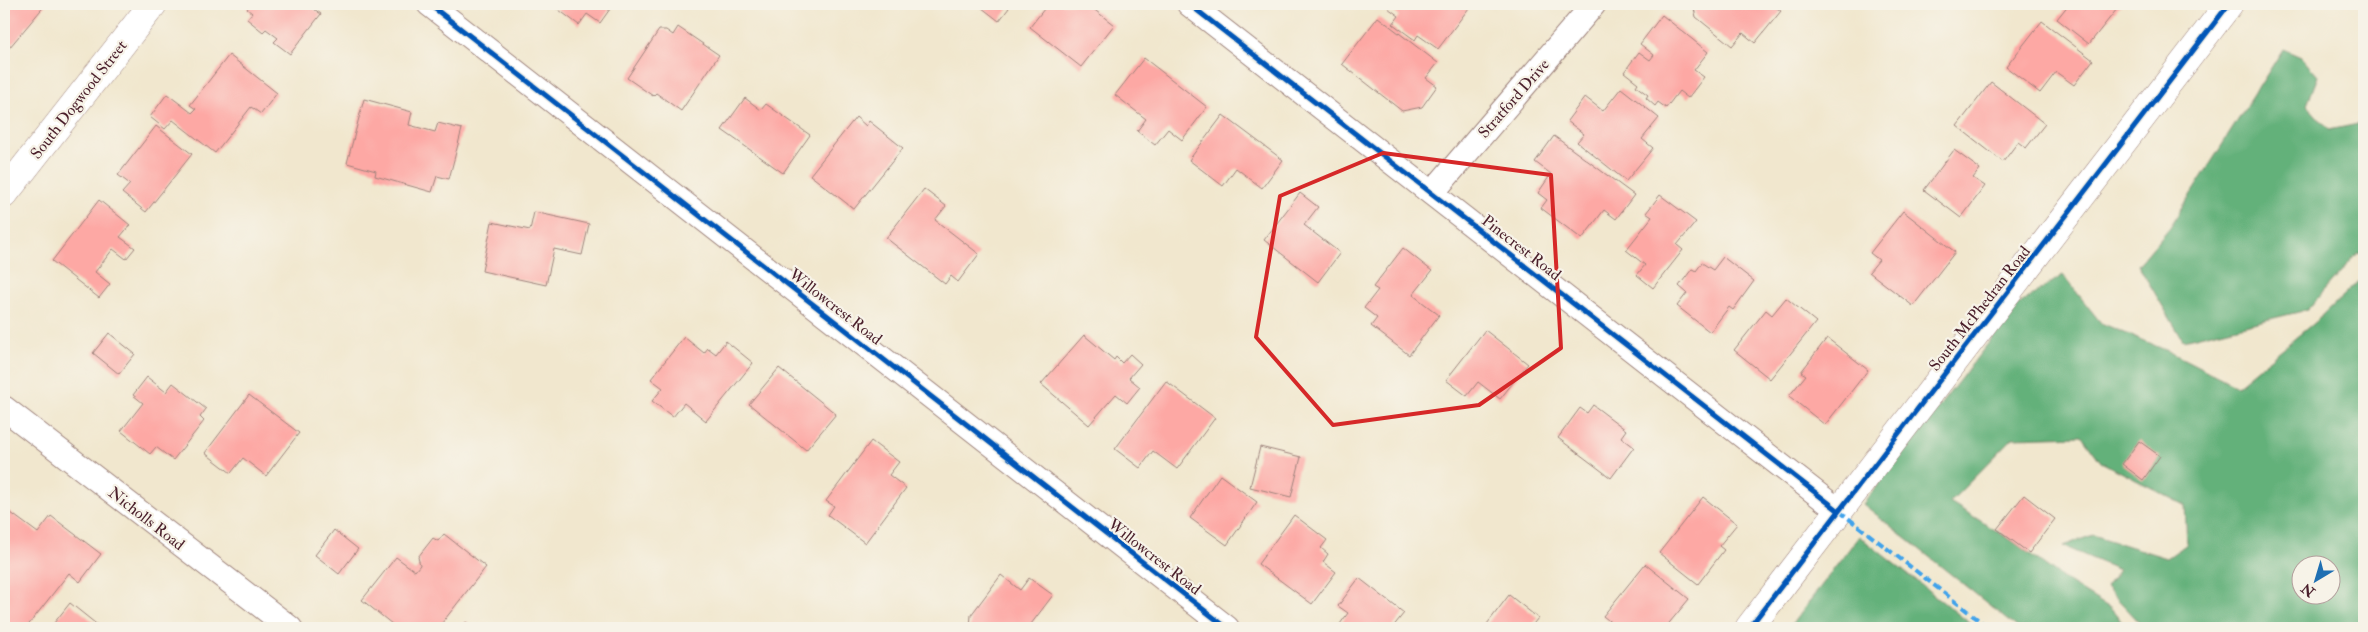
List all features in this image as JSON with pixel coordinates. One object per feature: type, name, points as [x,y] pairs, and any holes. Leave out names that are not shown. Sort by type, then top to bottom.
[{"type":"street","name":"South Dogwood Street","points":[[4,194],[153,4]]},
{"type":"street","name":"Willowcrest Road","points":[[429,4],[1227,628]]},
{"type":"street","name":"Pinecrest Road","points":[[1189,4],[1839,511]]},
{"type":"street","name":"Stratford Drive","points":[[1432,193],[1594,4]]},
{"type":"street","name":"South McPhedran Road","points":[[1749,628],[2228,4]]},
{"type":"street","name":"Nicholls Road","points":[[4,408],[290,628]]},
{"type":"highlighted area","points":[[1383,153],[1551,175],[1561,348],[1479,405],[1333,425],[1256,337],[1280,196]]},
{"type":"green space","points":[[2283,49],[2301,57],[2318,76],[2307,105],[2329,130],[2358,124],[2364,130],[2364,251],[2354,257],[2307,310],[2183,340],[2138,265],[2170,227]]},
{"type":"green space","points":[[2063,275],[2101,323],[2168,351],[2237,386],[2322,316],[2364,276],[2364,628],[2145,628],[2106,587],[2119,570],[2063,546],[2093,535],[2167,558],[2187,544],[2185,505],[2101,462],[2082,436],[2013,438],[1950,502],[2008,538],[2071,584],[2110,608],[2127,628],[2018,628],[1863,504],[2018,305]]},
{"type":"green space","points":[[1859,536],[1976,628],[1789,628]]},
{"type":"building","points":[[4,4],[46,4],[4,54]]},
{"type":"building","points":[[251,4],[307,4],[321,14],[290,54],[274,42],[278,38],[266,29],[263,32],[247,19],[252,13],[247,9]]},
{"type":"building","points":[[551,4],[603,4],[610,9],[600,23],[587,14],[579,25]]},
{"type":"building","points":[[977,4],[1004,4],[1009,8],[999,21]]},
{"type":"building","points":[[1048,4],[1087,4],[1114,25],[1081,67],[1030,27]]},
{"type":"building","points":[[1391,4],[1472,4],[1438,49],[1418,35],[1415,40],[1393,24],[1399,16],[1388,8]]},
{"type":"building","points":[[1693,4],[1771,4],[1781,11],[1755,43],[1743,33],[1732,46],[1696,17]]},
{"type":"building","points":[[2069,4],[2121,4],[2089,44],[2057,19]]},
{"type":"building","points":[[1662,15],[1708,52],[1694,70],[1704,77],[1688,98],[1679,91],[1666,108],[1658,102],[1655,106],[1646,98],[1648,95],[1636,86],[1638,83],[1624,72],[1639,52],[1650,60],[1654,55],[1640,44]]},
{"type":"building","points":[[1378,17],[1438,63],[1426,78],[1437,86],[1422,107],[1402,111],[1342,64]]},
{"type":"building","points":[[2042,21],[2093,60],[2074,85],[2056,72],[2040,93],[2006,67]]},
{"type":"building","points":[[678,27],[719,55],[681,111],[656,93],[653,96],[627,78],[659,30],[666,30],[673,35]]},
{"type":"building","points":[[229,55],[277,93],[261,114],[251,107],[215,153],[173,120],[165,129],[150,117],[167,94],[192,113],[196,109],[190,105]]},
{"type":"building","points":[[1144,58],[1207,107],[1182,140],[1168,129],[1155,145],[1137,131],[1146,119],[1115,95]]},
{"type":"building","points":[[1991,82],[2045,124],[2026,148],[2018,142],[2003,162],[1957,126]]},
{"type":"building","points":[[1621,88],[1659,118],[1642,139],[1653,148],[1626,181],[1577,142],[1584,134],[1567,121],[1585,97],[1603,111]]},
{"type":"building","points":[[745,98],[761,110],[766,104],[810,135],[783,173],[722,130]]},
{"type":"building","points":[[364,99],[412,112],[409,125],[435,132],[438,123],[462,129],[449,179],[437,176],[432,192],[375,176],[376,171],[347,163]]},
{"type":"building","points":[[1223,115],[1283,160],[1262,188],[1236,168],[1223,186],[1189,160]]},
{"type":"building","points":[[856,117],[866,126],[869,121],[903,148],[854,209],[810,175]]},
{"type":"building","points":[[156,126],[192,154],[146,212],[122,193],[130,184],[118,175]]},
{"type":"building","points":[[1554,136],[1634,195],[1616,219],[1604,210],[1582,239],[1541,208],[1547,200],[1538,193],[1551,174],[1535,162]]},
{"type":"building","points":[[1954,150],[1980,169],[1973,178],[1985,186],[1961,218],[1924,190]]},
{"type":"building","points":[[924,189],[946,206],[935,220],[979,254],[958,282],[951,276],[945,284],[886,238]]},
{"type":"building","points":[[1300,193],[1318,207],[1304,225],[1340,253],[1318,282],[1264,240]]},
{"type":"building","points":[[1660,195],[1696,222],[1677,245],[1683,250],[1653,288],[1637,275],[1645,265],[1626,250],[1652,217],[1646,213]]},
{"type":"building","points":[[99,200],[130,225],[120,237],[135,248],[126,259],[113,249],[95,272],[110,284],[99,298],[52,261]]},
{"type":"building","points":[[1903,211],[1955,252],[1913,306],[1869,272],[1879,260],[1870,253]]},
{"type":"building","points":[[534,212],[589,224],[582,255],[554,249],[546,285],[482,271],[492,222],[530,230]]},
{"type":"building","points":[[1403,248],[1432,271],[1413,295],[1439,315],[1409,355],[1371,326],[1377,318],[1364,308],[1378,290],[1373,287]]},
{"type":"building","points":[[1723,257],[1754,281],[1733,310],[1729,307],[1710,332],[1677,306],[1687,293],[1679,286],[1692,269],[1696,271],[1702,263],[1713,270]]},
{"type":"building","points":[[1786,298],[1816,322],[1770,379],[1734,350],[1766,310],[1772,315]]},
{"type":"building","points":[[1485,330],[1528,364],[1500,399],[1478,382],[1467,396],[1446,380]]},
{"type":"building","points":[[109,333],[135,354],[119,374],[93,353]]},
{"type":"building","points":[[1084,335],[1114,360],[1116,357],[1122,363],[1130,354],[1141,364],[1129,378],[1140,387],[1127,403],[1116,394],[1089,425],[1041,384]]},
{"type":"building","points":[[684,337],[704,353],[708,348],[716,354],[726,341],[753,363],[706,421],[684,403],[673,417],[652,401],[663,388],[651,379]]},
{"type":"building","points":[[1827,338],[1868,370],[1825,425],[1789,396],[1806,375],[1801,372]]},
{"type":"building","points":[[779,368],[836,414],[806,450],[749,404]]},
{"type":"building","points":[[147,377],[166,392],[173,383],[206,409],[200,417],[204,421],[173,460],[156,447],[150,454],[121,431],[143,403],[133,395]]},
{"type":"building","points":[[1166,381],[1215,418],[1177,469],[1153,451],[1140,468],[1115,449]]},
{"type":"building","points":[[249,395],[299,433],[266,476],[243,458],[231,473],[205,453]]},
{"type":"building","points":[[1593,405],[1626,430],[1621,437],[1634,447],[1611,478],[1558,438],[1580,408],[1587,413]]},
{"type":"building","points":[[871,441],[899,462],[889,475],[906,488],[865,543],[828,515],[834,506],[826,501]]},
{"type":"building","points":[[2139,441],[2160,456],[2143,480],[2122,464]]},
{"type":"building","points":[[1260,447],[1301,457],[1291,497],[1250,487]]},
{"type":"building","points":[[1220,475],[1257,502],[1227,545],[1190,518]]},
{"type":"building","points":[[2024,495],[2055,519],[2029,553],[1997,529]]},
{"type":"building","points":[[1703,497],[1737,524],[1719,546],[1724,550],[1698,584],[1659,553]]},
{"type":"building","points":[[7,510],[38,533],[51,516],[101,554],[80,582],[69,573],[26,628],[4,628],[4,514]]},
{"type":"building","points":[[1294,515],[1327,540],[1321,548],[1328,554],[1323,562],[1336,572],[1312,604],[1258,564]]},
{"type":"building","points":[[334,530],[358,549],[339,574],[315,555]]},
{"type":"building","points":[[444,534],[486,567],[438,628],[397,628],[362,600],[396,557],[415,571],[420,565],[418,557],[433,538],[438,541]]},
{"type":"building","points":[[1645,564],[1689,599],[1665,628],[1618,628],[1603,616]]},
{"type":"building","points":[[1001,575],[1020,590],[1029,578],[1053,595],[1028,628],[970,628],[971,615]]},
{"type":"building","points":[[1359,578],[1404,613],[1392,628],[1346,628],[1340,624],[1348,613],[1338,606]]},
{"type":"building","points":[[1509,595],[1538,618],[1530,628],[1484,628]]},
{"type":"building","points":[[70,603],[100,627],[50,628]]},
{"type":"building","points":[[466,622],[474,628],[461,628]]},
{"type":"marked path","points":[[1839,511],[1989,628]]},
{"type":"cycle path","points":[[429,4],[1227,628]]},
{"type":"cycle path","points":[[1189,4],[1839,511]]},
{"type":"cycle path","points":[[1749,628],[2229,4]]}]
